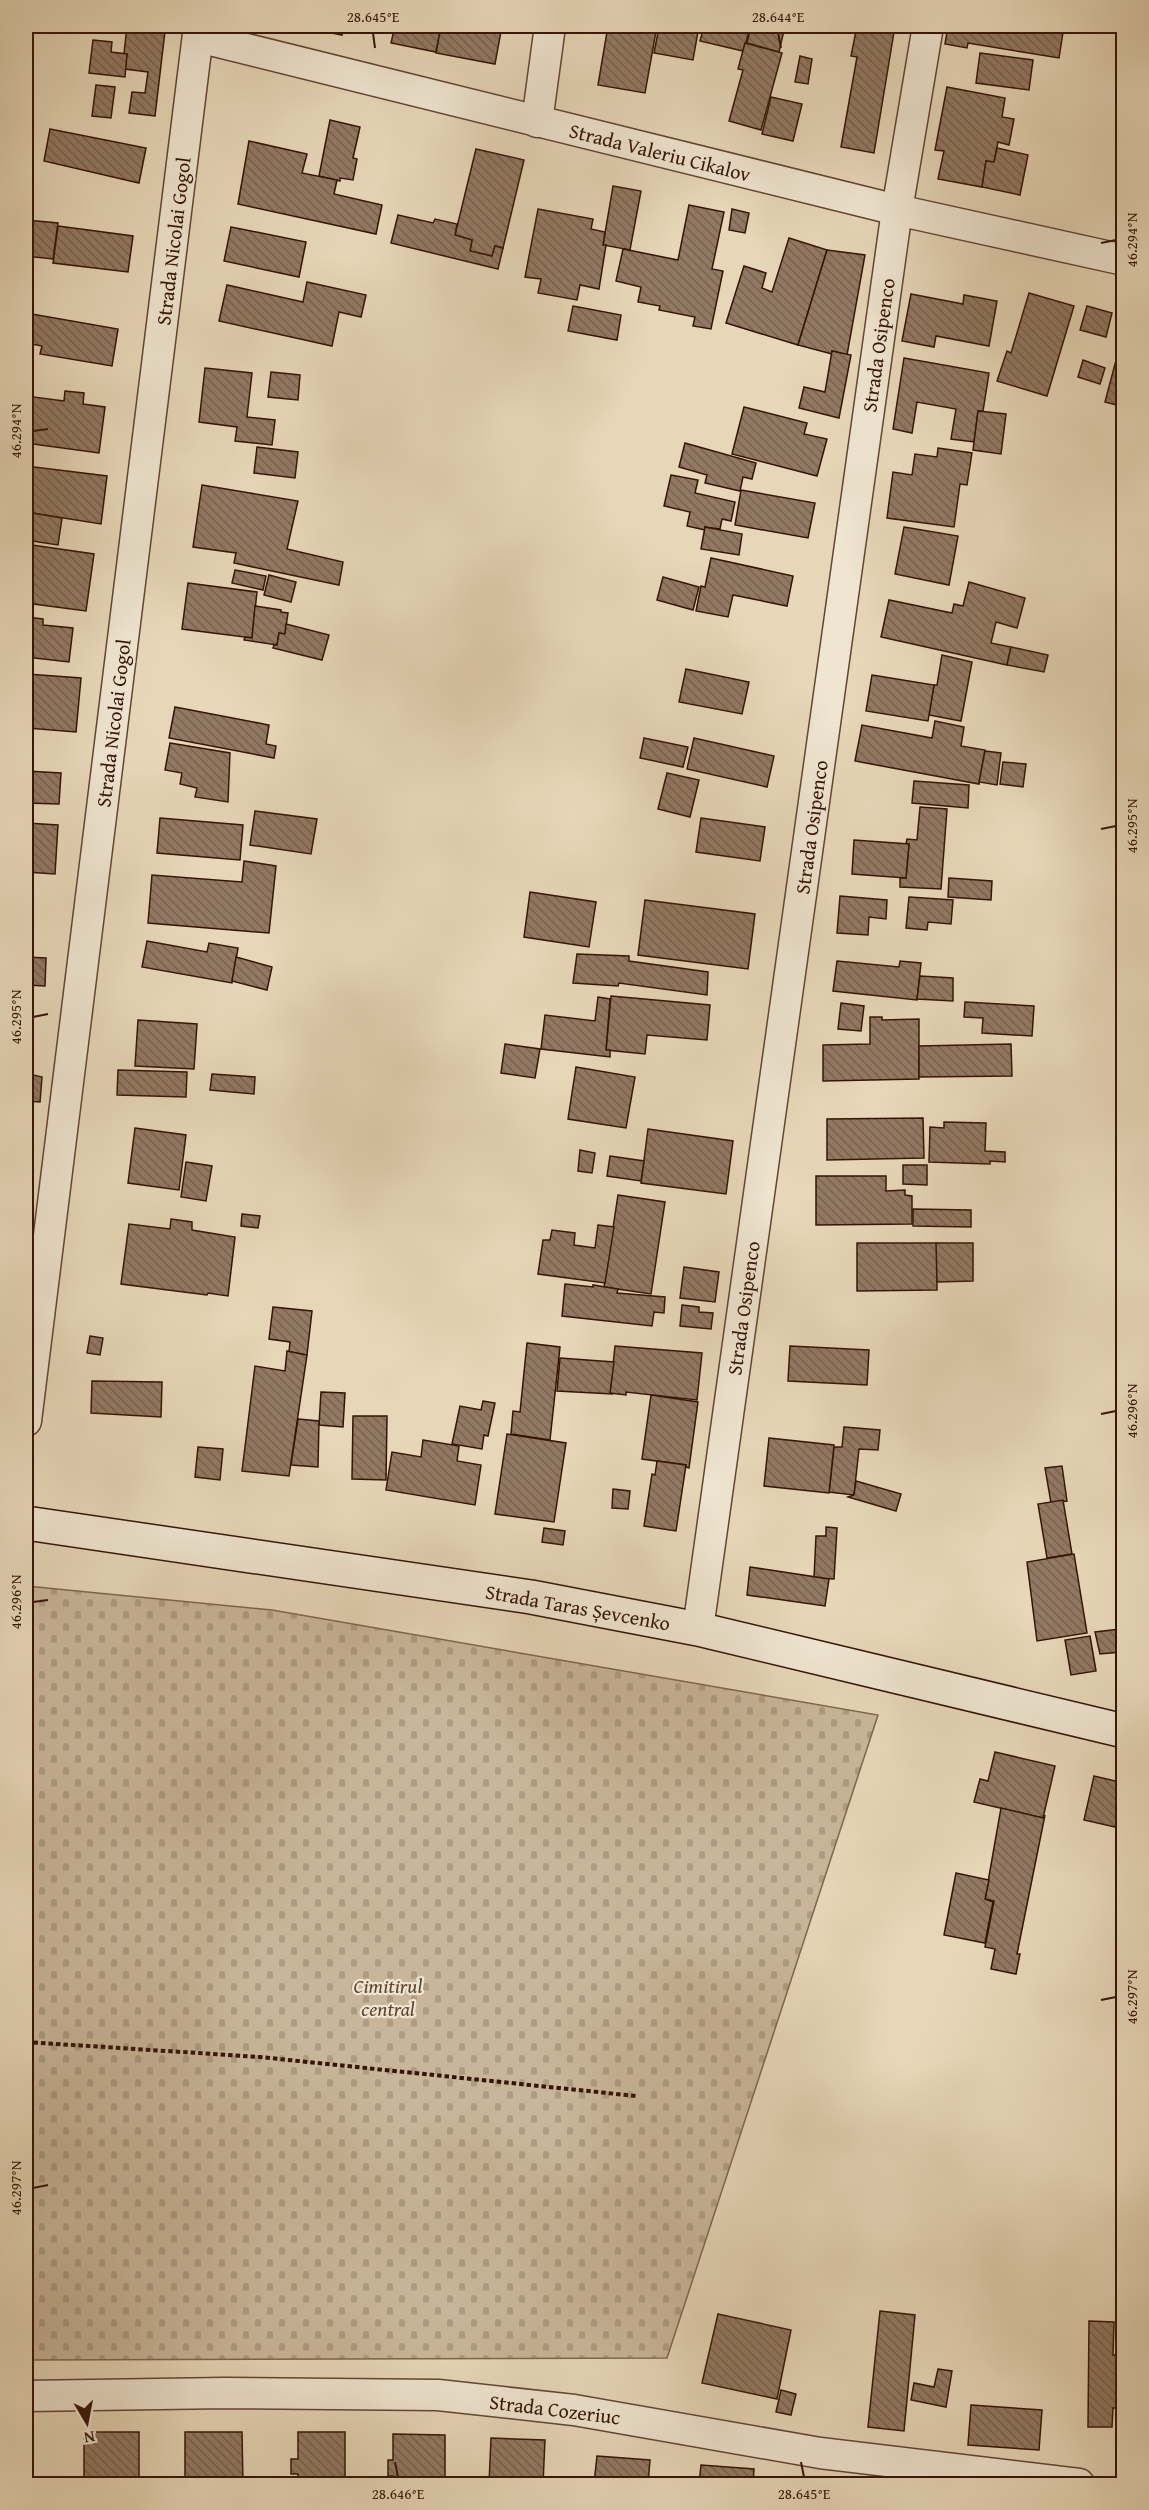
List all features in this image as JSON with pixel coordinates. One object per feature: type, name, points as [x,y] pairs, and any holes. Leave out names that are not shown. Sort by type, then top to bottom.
[{"type":"main road","name":"Strada Taras Șevcenko","points":[[26,1523],[531,1597],[698,1629],[1124,1731]]},
{"type":"street","points":[[537,122],[550,26]]},
{"type":"street","name":"Strada Osipenco","points":[[698,1629],[897,210],[928,26]]},
{"type":"street","name":"Strada Valeriu Cikalov","points":[[199,32],[537,122],[897,210],[1124,260]]},
{"type":"street","name":"Strada Nicolai Gogol","points":[[26,1421],[199,32]]},
{"type":"street","name":"Strada Cozeriuc","points":[[26,2396],[225,2393],[438,2395],[574,2410],[820,2453],[1079,2484]]},
{"type":"path","points":[[26,2042],[260,2056],[636,2096]]},
{"type":"green space","name":"Cimitirul central","points":[[26,1586],[272,1610],[878,1715],[667,2358],[26,2360]]},
{"type":"building","points":[[127,26],[147,26],[147,28],[165,31],[155,116],[129,113],[132,92],[145,93],[148,72],[125,69]]},
{"type":"building","points":[[298,26],[344,26],[342,35]]},
{"type":"building","points":[[395,26],[441,26],[436,52],[391,43]]},
{"type":"building","points":[[441,26],[502,26],[495,64],[436,53]]},
{"type":"building","points":[[608,26],[657,26],[645,93],[598,85]]},
{"type":"building","points":[[699,26],[693,60],[654,53],[659,27]]},
{"type":"building","points":[[704,26],[751,26],[743,51],[700,41]]},
{"type":"building","points":[[751,26],[785,26],[779,52],[747,43]]},
{"type":"building","points":[[857,26],[895,26],[874,153],[841,147],[857,57],[851,56]]},
{"type":"building","points":[[948,26],[1064,26],[1059,58],[968,43],[967,48],[945,44]]},
{"type":"building","points":[[93,40],[112,42],[111,52],[127,54],[125,77],[89,73]]},
{"type":"building","points":[[745,43],[782,53],[761,130],[729,121],[743,70],[738,69]]},
{"type":"building","points":[[980,53],[1033,60],[1029,90],[976,83]]},
{"type":"building","points":[[800,56],[812,59],[808,84],[795,82]]},
{"type":"building","points":[[96,85],[115,87],[111,118],[92,116]]},
{"type":"building","points":[[947,87],[1005,98],[1002,117],[1014,119],[1009,145],[998,142],[994,162],[986,161],[982,187],[938,179],[944,151],[935,150]]},
{"type":"building","points":[[771,97],[802,104],[793,141],[762,134]]},
{"type":"building","points":[[330,120],[360,127],[353,158],[357,159],[353,180],[340,178],[340,181],[319,176]]},
{"type":"building","points":[[50,129],[146,148],[139,183],[44,161]]},
{"type":"building","points":[[249,141],[307,154],[302,173],[337,180],[334,194],[382,205],[376,234],[238,204]]},
{"type":"building","points":[[997,148],[1028,155],[1020,195],[982,187],[986,161],[994,162]]},
{"type":"building","points":[[476,149],[524,160],[503,248],[495,246],[492,256],[470,251],[472,240],[455,235]]},
{"type":"building","points":[[613,186],[641,191],[630,250],[603,245]]},
{"type":"building","points":[[689,205],[724,212],[712,269],[723,271],[711,329],[693,326],[695,317],[659,310],[660,306],[638,302],[641,287],[616,281],[623,249],[678,260]]},
{"type":"building","points":[[538,209],[593,219],[591,229],[605,232],[603,245],[606,245],[599,289],[580,285],[577,300],[538,293],[541,279],[525,277]]},
{"type":"building","points":[[732,209],[749,213],[745,233],[729,230]]},
{"type":"building","points":[[398,215],[433,223],[435,219],[457,224],[455,235],[472,240],[470,251],[492,256],[495,246],[503,248],[498,269],[391,243]]},
{"type":"building","points":[[26,220],[58,223],[53,259],[26,256]]},
{"type":"building","points":[[58,226],[133,236],[128,272],[53,263]]},
{"type":"building","points":[[231,227],[306,242],[299,277],[224,261]]},
{"type":"building","points":[[789,238],[827,250],[798,345],[726,323],[744,266],[766,273],[762,288],[772,292]]},
{"type":"building","points":[[827,250],[865,255],[847,355],[832,351],[832,354],[798,345]]},
{"type":"building","points":[[307,282],[366,295],[361,317],[339,312],[332,346],[219,321],[227,285],[303,302]]},
{"type":"building","points":[[1029,293],[1074,306],[1047,396],[997,381],[1007,351],[1011,353]]},
{"type":"building","points":[[911,294],[963,304],[964,295],[997,301],[989,346],[936,336],[934,347],[902,341]]},
{"type":"building","points":[[573,306],[621,315],[617,340],[568,331]]},
{"type":"building","points":[[1087,306],[1112,313],[1106,337],[1080,330]]},
{"type":"building","points":[[26,313],[118,329],[112,366],[40,354],[42,346],[26,343]]},
{"type":"building","points":[[1124,330],[1124,407],[1105,402]]},
{"type":"building","points":[[832,351],[851,355],[839,418],[799,408],[804,387],[825,392]]},
{"type":"building","points":[[904,358],[989,373],[983,411],[978,411],[974,442],[951,439],[956,409],[917,402],[912,433],[893,429]]},
{"type":"building","points":[[1083,360],[1105,368],[1100,384],[1078,377]]},
{"type":"building","points":[[205,368],[252,373],[247,417],[275,420],[272,445],[235,441],[237,427],[199,422]]},
{"type":"building","points":[[271,372],[300,375],[298,400],[268,397]]},
{"type":"building","points":[[65,391],[84,393],[83,404],[105,407],[99,453],[26,443],[26,396],[64,401]]},
{"type":"building","points":[[744,407],[807,423],[804,434],[827,439],[817,476],[732,454]]},
{"type":"building","points":[[978,411],[1006,414],[1001,454],[973,450]]},
{"type":"building","points":[[685,443],[756,463],[752,479],[743,477],[740,491],[705,483],[707,475],[679,467]]},
{"type":"building","points":[[257,447],[298,452],[295,478],[254,473]]},
{"type":"building","points":[[938,448],[972,453],[967,485],[960,484],[954,527],[887,518],[893,472],[912,475],[915,454],[937,457]]},
{"type":"building","points":[[26,466],[107,476],[101,524],[26,512]]},
{"type":"building","points":[[671,475],[698,480],[695,493],[735,502],[731,521],[722,519],[720,529],[705,527],[705,530],[687,526],[690,512],[664,506]]},
{"type":"building","points":[[202,485],[298,501],[287,549],[343,562],[339,585],[234,563],[236,553],[193,547]]},
{"type":"building","points":[[741,490],[815,503],[808,538],[735,525]]},
{"type":"building","points":[[26,512],[62,518],[58,545],[26,540]]},
{"type":"building","points":[[705,527],[742,534],[739,555],[701,549]]},
{"type":"building","points":[[904,527],[958,536],[949,585],[895,574]]},
{"type":"building","points":[[32,545],[94,554],[86,611],[26,603],[26,557],[30,558]]},
{"type":"building","points":[[711,558],[793,576],[787,606],[733,595],[728,617],[696,611],[701,586],[705,587]]},
{"type":"building","points":[[235,570],[266,576],[263,590],[232,583]]},
{"type":"building","points":[[269,575],[296,582],[291,602],[264,595]]},
{"type":"building","points":[[663,577],[699,587],[693,610],[657,600]]},
{"type":"building","points":[[969,582],[1025,598],[1017,628],[996,622],[991,643],[1011,647],[1007,665],[881,637],[889,600],[952,613],[954,604],[963,606]]},
{"type":"building","points":[[188,583],[257,592],[252,638],[182,629]]},
{"type":"building","points":[[255,606],[288,613],[285,634],[279,633],[277,645],[244,640],[245,637],[252,638]]},
{"type":"building","points":[[26,617],[43,619],[43,625],[73,628],[69,662],[26,657]]},
{"type":"building","points":[[286,624],[329,635],[322,660],[273,648],[277,645],[279,633],[285,634]]},
{"type":"building","points":[[1011,647],[1048,655],[1044,672],[1007,665]]},
{"type":"building","points":[[942,655],[972,662],[961,721],[929,715]]},
{"type":"building","points":[[686,669],[749,682],[742,714],[679,702]]},
{"type":"building","points":[[27,674],[81,678],[76,732],[27,728],[26,732]]},
{"type":"building","points":[[872,675],[934,685],[928,721],[866,711]]},
{"type":"building","points":[[175,707],[269,725],[266,744],[276,746],[274,758],[169,738]]},
{"type":"building","points":[[935,721],[964,727],[961,746],[985,750],[979,784],[855,761],[862,725],[932,738]]},
{"type":"building","points":[[644,738],[688,747],[683,767],[640,758]]},
{"type":"building","points":[[694,738],[774,756],[767,787],[687,769]]},
{"type":"building","points":[[170,743],[230,753],[228,802],[195,797],[197,788],[180,784],[182,773],[165,770]]},
{"type":"building","points":[[985,751],[1001,753],[997,785],[979,782]]},
{"type":"building","points":[[1003,762],[1026,764],[1023,787],[1000,784]]},
{"type":"building","points":[[26,771],[61,773],[59,804],[26,803]]},
{"type":"building","points":[[667,773],[699,780],[690,817],[658,809]]},
{"type":"building","points":[[914,781],[969,785],[968,808],[912,803]]},
{"type":"building","points":[[920,807],[947,809],[941,889],[900,887],[900,878],[906,878],[909,844],[906,844],[907,839],[917,840]]},
{"type":"building","points":[[255,811],[317,819],[311,854],[250,845]]},
{"type":"building","points":[[160,818],[243,825],[240,860],[157,853]]},
{"type":"building","points":[[701,818],[765,827],[760,861],[696,852]]},
{"type":"building","points":[[26,823],[58,825],[55,874],[26,872]]},
{"type":"building","points":[[854,840],[909,844],[906,878],[852,874]]},
{"type":"building","points":[[244,861],[276,866],[269,933],[148,923],[152,875],[242,882]]},
{"type":"building","points":[[949,878],[992,881],[991,900],[948,897]]},
{"type":"building","points":[[530,892],[596,902],[589,947],[524,937]]},
{"type":"building","points":[[840,896],[887,900],[886,919],[869,917],[868,935],[837,933]]},
{"type":"building","points":[[909,897],[953,900],[951,924],[928,922],[927,930],[906,928]]},
{"type":"building","points":[[645,900],[755,914],[748,969],[638,955]]},
{"type":"building","points":[[147,941],[207,952],[209,943],[238,948],[232,983],[142,967]]},
{"type":"building","points":[[577,954],[629,956],[629,961],[708,972],[707,995],[619,983],[618,986],[573,983]]},
{"type":"building","points":[[26,957],[46,958],[45,986],[26,985]]},
{"type":"building","points":[[236,957],[272,967],[267,990],[232,981]]},
{"type":"building","points":[[837,961],[899,967],[900,961],[921,963],[917,1000],[833,991]]},
{"type":"building","points":[[920,976],[953,978],[953,1001],[917,999]]},
{"type":"building","points":[[611,996],[710,1005],[707,1040],[647,1035],[645,1054],[606,1050]]},
{"type":"building","points":[[598,997],[610,999],[606,1050],[610,1050],[610,1057],[541,1049],[545,1015],[595,1021]]},
{"type":"building","points":[[965,1002],[1034,1006],[1032,1036],[982,1033],[983,1018],[964,1017]]},
{"type":"building","points":[[841,1003],[864,1006],[861,1031],[838,1029]]},
{"type":"building","points":[[870,1017],[882,1017],[882,1020],[919,1019],[919,1079],[823,1081],[823,1045],[870,1044]]},
{"type":"building","points":[[138,1020],[197,1024],[194,1069],[135,1066]]},
{"type":"building","points":[[505,1044],[540,1049],[535,1078],[501,1073]]},
{"type":"building","points":[[1011,1044],[1012,1076],[919,1077],[919,1046]]},
{"type":"building","points":[[576,1067],[635,1077],[626,1128],[568,1119]]},
{"type":"building","points":[[118,1070],[187,1072],[186,1097],[117,1095]]},
{"type":"building","points":[[26,1072],[33,1072],[33,1075],[42,1077],[40,1102],[26,1101]]},
{"type":"building","points":[[212,1074],[255,1077],[254,1094],[210,1090]]},
{"type":"building","points":[[923,1118],[924,1158],[827,1160],[827,1119]]},
{"type":"building","points":[[944,1122],[986,1123],[985,1151],[1005,1152],[1005,1162],[990,1161],[990,1164],[929,1162],[930,1127],[944,1128]]},
{"type":"building","points":[[135,1128],[186,1135],[179,1190],[128,1183]]},
{"type":"building","points":[[648,1129],[733,1141],[726,1194],[641,1183]]},
{"type":"building","points":[[580,1150],[595,1153],[592,1173],[578,1171]]},
{"type":"building","points":[[610,1156],[644,1161],[641,1181],[607,1176]]},
{"type":"building","points":[[186,1162],[212,1166],[206,1201],[181,1197]]},
{"type":"building","points":[[903,1165],[927,1165],[927,1185],[903,1184]]},
{"type":"building","points":[[816,1176],[886,1176],[886,1191],[905,1190],[905,1195],[912,1196],[912,1224],[816,1225]]},
{"type":"building","points":[[618,1195],[665,1202],[651,1294],[604,1287]]},
{"type":"building","points":[[913,1209],[971,1210],[971,1227],[913,1226]]},
{"type":"building","points":[[242,1214],[260,1216],[258,1228],[241,1226]]},
{"type":"building","points":[[171,1219],[192,1222],[192,1230],[235,1237],[228,1296],[121,1284],[129,1224],[170,1229]]},
{"type":"building","points":[[598,1225],[614,1227],[605,1283],[538,1274],[543,1240],[550,1240],[552,1230],[575,1233],[574,1245],[595,1248]]},
{"type":"building","points":[[857,1243],[937,1243],[937,1290],[857,1291]]},
{"type":"building","points":[[936,1243],[973,1243],[973,1281],[937,1282]]},
{"type":"building","points":[[684,1267],[719,1272],[715,1302],[680,1298]]},
{"type":"building","points":[[565,1284],[593,1287],[593,1285],[618,1289],[617,1293],[665,1297],[664,1313],[654,1312],[652,1326],[562,1316]]},
{"type":"building","points":[[682,1305],[699,1307],[699,1312],[713,1313],[711,1329],[680,1326]]},
{"type":"building","points":[[273,1307],[312,1311],[307,1355],[289,1352],[290,1342],[269,1339]]},
{"type":"building","points":[[90,1336],[103,1338],[100,1355],[87,1353]]},
{"type":"building","points":[[527,1343],[560,1347],[550,1440],[511,1434],[513,1411],[520,1412]]},
{"type":"building","points":[[615,1346],[702,1353],[697,1400],[626,1392],[626,1395],[610,1393]]},
{"type":"building","points":[[790,1346],[869,1350],[867,1385],[788,1381]]},
{"type":"building","points":[[287,1351],[307,1355],[289,1476],[242,1471],[255,1366],[285,1371]]},
{"type":"building","points":[[560,1358],[614,1362],[610,1393],[613,1394],[557,1391]]},
{"type":"building","points":[[92,1381],[162,1382],[161,1417],[91,1413]]},
{"type":"building","points":[[321,1392],[345,1393],[343,1427],[319,1425]]},
{"type":"building","points":[[651,1395],[698,1402],[689,1468],[686,1465],[642,1459]]},
{"type":"building","points":[[483,1401],[495,1403],[488,1436],[484,1435],[482,1449],[452,1444],[460,1406],[481,1410]]},
{"type":"building","points":[[353,1416],[387,1416],[386,1480],[352,1479]]},
{"type":"building","points":[[298,1419],[319,1421],[318,1467],[291,1465]]},
{"type":"building","points":[[844,1427],[880,1430],[878,1450],[859,1449],[854,1495],[829,1492],[834,1447],[842,1447]]},
{"type":"building","points":[[507,1434],[566,1443],[554,1522],[495,1514]]},
{"type":"building","points":[[769,1438],[834,1445],[829,1493],[764,1486]]},
{"type":"building","points":[[423,1440],[459,1446],[457,1461],[481,1465],[475,1505],[386,1490],[392,1452],[421,1457]]},
{"type":"building","points":[[198,1447],[223,1449],[220,1480],[195,1477]]},
{"type":"building","points":[[657,1461],[686,1465],[676,1531],[644,1526],[652,1474],[655,1475]]},
{"type":"building","points":[[1062,1466],[1067,1501],[1051,1503],[1045,1468]]},
{"type":"building","points":[[856,1481],[901,1494],[896,1511],[848,1497],[854,1495]]},
{"type":"building","points":[[613,1489],[630,1491],[628,1509],[612,1508]]},
{"type":"building","points":[[1063,1500],[1072,1554],[1047,1558],[1038,1504]]},
{"type":"building","points":[[826,1527],[837,1528],[834,1579],[814,1578],[816,1536],[826,1536]]},
{"type":"building","points":[[544,1528],[565,1531],[563,1545],[542,1542]]},
{"type":"building","points":[[1074,1554],[1087,1633],[1037,1641],[1027,1562]]},
{"type":"building","points":[[750,1567],[829,1579],[825,1606],[747,1595]]},
{"type":"building","points":[[1120,1629],[1121,1652],[1100,1654],[1095,1632]]},
{"type":"building","points":[[1090,1636],[1096,1671],[1071,1675],[1065,1640]]},
{"type":"building","points":[[995,1752],[1055,1766],[1043,1818],[974,1802],[980,1779],[988,1781]]},
{"type":"building","points":[[1094,1776],[1124,1783],[1124,1829],[1084,1820]]},
{"type":"building","points":[[1001,1808],[1043,1818],[1045,1815],[1017,1954],[1020,1954],[1016,1974],[991,1969],[995,1949],[985,1947],[994,1901],[985,1899]]},
{"type":"building","points":[[956,1873],[989,1880],[985,1899],[993,1902],[985,1943],[944,1935]]},
{"type":"building","points":[[880,2311],[915,2315],[904,2431],[868,2427]]},
{"type":"building","points":[[718,2314],[791,2330],[777,2399],[702,2383]]},
{"type":"building","points":[[1089,2321],[1114,2322],[1113,2355],[1124,2355],[1124,2408],[1113,2408],[1112,2427],[1088,2427]]},
{"type":"building","points":[[938,2369],[952,2371],[946,2407],[911,2400],[914,2383],[934,2387]]},
{"type":"building","points":[[781,2390],[796,2394],[791,2415],[776,2412]]},
{"type":"building","points":[[971,2405],[1042,2410],[1039,2450],[968,2445]]},
{"type":"building","points":[[84,2432],[139,2432],[139,2484],[84,2484]]},
{"type":"building","points":[[185,2432],[242,2432],[243,2484],[185,2484]]},
{"type":"building","points":[[298,2432],[345,2432],[345,2484],[298,2484],[298,2474],[291,2474],[291,2459],[298,2459]]},
{"type":"building","points":[[393,2434],[445,2435],[445,2484],[393,2484],[393,2476],[388,2476],[388,2460],[393,2460]]},
{"type":"building","points":[[491,2438],[545,2440],[543,2484],[489,2484]]},
{"type":"building","points":[[597,2456],[650,2460],[648,2484],[594,2484]]},
{"type":"building","points":[[701,2465],[754,2469],[753,2484],[699,2484]]}]
